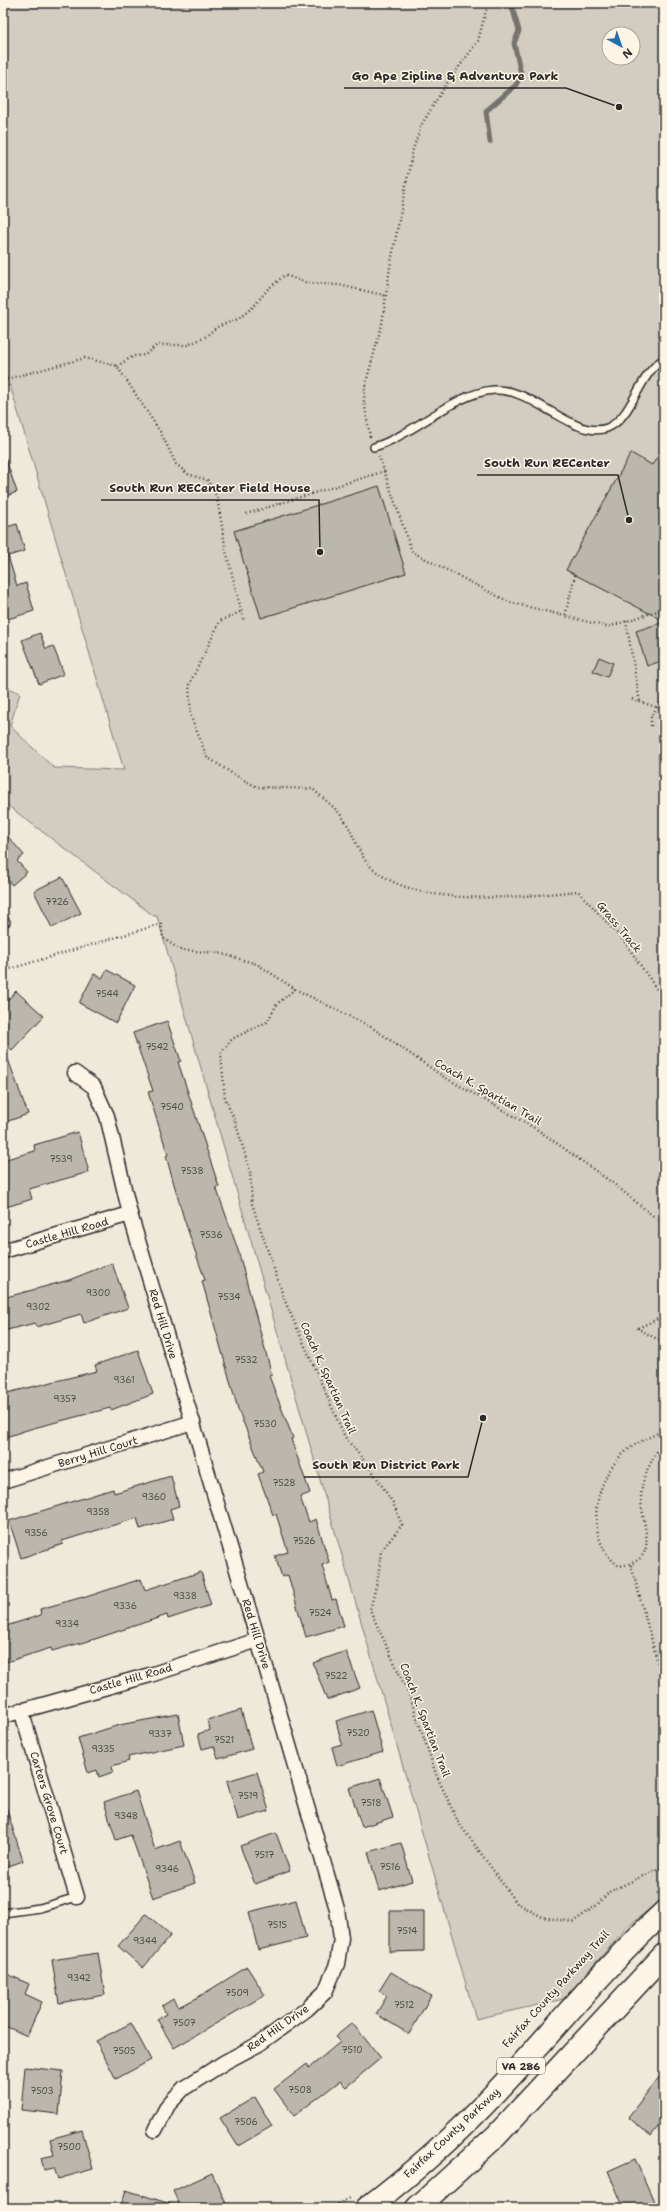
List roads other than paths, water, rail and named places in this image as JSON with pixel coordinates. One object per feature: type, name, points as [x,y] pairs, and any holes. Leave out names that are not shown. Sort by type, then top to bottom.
[{"type":"highway","name":"Fairfax County Parkway","points":[[362,2201],[408,2175],[476,2113],[618,1958],[659,1905]]},
{"type":"highway","name":"VA 286","points":[[417,2208],[496,2136],[664,1955]]},
{"type":"street","name":"Red Hill Drive","points":[[75,1073],[94,1086],[107,1116],[130,1214],[258,1640],[337,1910],[341,1938],[337,1964],[325,1992],[307,2009],[259,2044],[225,2062],[184,2088],[168,2105],[155,2130]]},
{"type":"street","name":"Castle Hill Road","points":[[3,1251],[130,1214]]},
{"type":"street","name":"Berry Hill Court","points":[[3,1482],[193,1422]]},
{"type":"street","name":"Castle Hill Road","points":[[3,1716],[150,1675],[258,1640]]},
{"type":"street","name":"Carters Grove Court","points":[[21,1710],[77,1897]]},
{"type":"lane","points":[[374,447],[390,442],[467,398],[494,390],[511,391],[532,400],[578,426],[594,429],[608,428],[619,421],[648,374],[664,359]]},
{"type":"lane","points":[[3,1913],[40,1908],[77,1897]]},
{"type":"waterway","points":[[490,142],[486,111],[516,85],[521,74],[514,43],[519,31],[511,3]]},
{"type":"place","name":"Go Ape Zipline & Adventure Park","points":[[619,107]]},
{"type":"place","name":"South Run RECenter","points":[[629,520]]},
{"type":"place","name":"South Run RECenter Field House","points":[[320,552]]},
{"type":"place","name":"South Run District Park","points":[[483,1418]]}]
